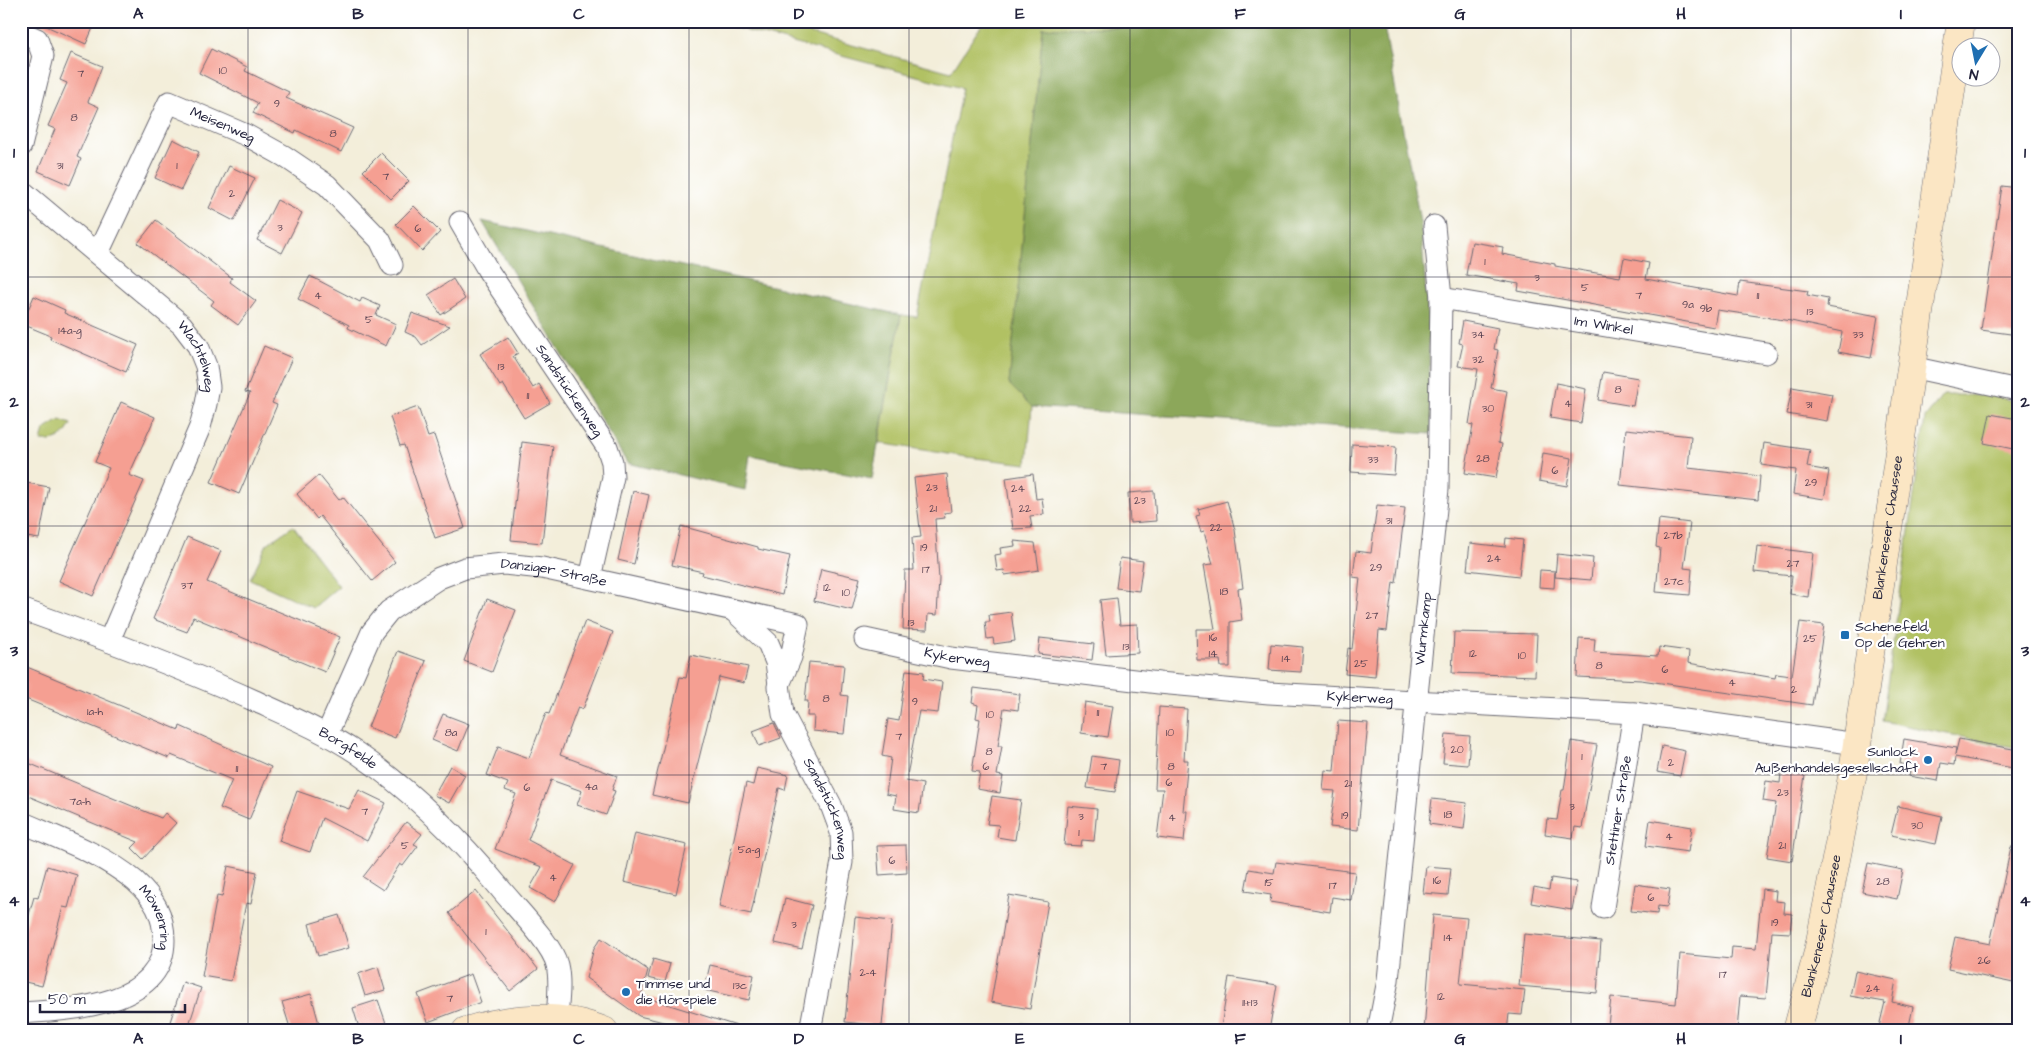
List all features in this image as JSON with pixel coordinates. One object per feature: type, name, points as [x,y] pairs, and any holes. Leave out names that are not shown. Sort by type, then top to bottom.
[{"type":"main road","name":"Blankeneser Chaussee","points":[[1797,1031],[1829,901],[1857,744],[1961,21]]},
{"type":"main road","points":[[466,1031],[487,1024],[523,1019],[557,1018],[590,1025],[604,1031]]},
{"type":"street","points":[[21,32],[37,40],[43,56],[21,146]]},
{"type":"street","name":"Meisenweg","points":[[98,253],[169,102],[246,135],[327,185],[380,240],[392,264]]},
{"type":"street","name":"Wachtelweg","points":[[21,190],[182,325],[198,346],[206,366],[209,387],[200,427],[109,641]]},
{"type":"street","name":"Sandstückenweg","points":[[460,222],[489,272],[606,446],[612,462],[613,477],[590,578]]},
{"type":"street","name":"Wurmkamp","points":[[1378,1031],[1388,980],[1438,488],[1441,298],[1434,226]]},
{"type":"street","name":"Im Winkel","points":[[1441,298],[1766,353]]},
{"type":"street","points":[[1911,367],[2018,390]]},
{"type":"street","name":"Danziger Straße","points":[[327,734],[372,632],[389,611],[439,578],[465,568],[491,565],[542,568],[798,624],[791,657],[778,687]]},
{"type":"street","name":"Borgfelde","points":[[21,609],[109,641],[220,686],[327,734],[383,772],[442,823],[471,853],[548,947],[557,965],[557,1018]]},
{"type":"street","name":"Sandstückenweg","points":[[732,610],[768,643],[776,662],[783,714],[832,805],[841,832],[842,862],[810,1031]]},
{"type":"street","name":"Kykerweg","points":[[865,638],[951,658],[1054,671],[1269,693],[1634,713],[1857,744]]},
{"type":"street","name":"Stettiner Straße","points":[[1604,908],[1634,713]]},
{"type":"street","name":"Möwenring","points":[[21,822],[83,850],[121,870],[151,898],[161,913],[164,928],[164,944],[158,968],[152,977],[135,990],[94,1005],[21,1013]]},
{"type":"green space","points":[[710,21],[764,21],[951,72],[984,21],[1185,21],[1149,27],[1043,28],[1009,384],[1032,407],[1027,464],[879,443],[901,315],[917,317],[962,88]]},
{"type":"green space","points":[[1185,21],[1383,21],[1421,227],[1428,319],[1432,434],[1032,407],[1009,384],[1043,28],[1149,27]]},
{"type":"green space","points":[[482,221],[901,315],[872,479],[750,455],[745,490],[627,463]]},
{"type":"green space","points":[[1943,395],[1989,395],[2018,402],[2018,748],[1882,721],[1925,418]]},
{"type":"green space","points":[[60,420],[71,424],[65,433],[55,440],[41,441],[44,430]]},
{"type":"green space","points":[[293,526],[339,586],[313,608],[250,579],[267,544]]},
{"type":"green space","points":[[1022,1023],[1067,1031],[1021,1031]]},
{"type":"building","points":[[35,21],[96,21],[86,44]]},
{"type":"building","points":[[211,49],[247,67],[245,71],[289,92],[286,98],[353,128],[341,152],[296,130],[295,133],[253,113],[258,103],[199,73]]},
{"type":"building","points":[[71,53],[102,66],[88,102],[99,107],[77,157],[81,159],[70,185],[38,171],[55,129],[48,126],[67,83],[60,80]]},
{"type":"building","points":[[173,139],[199,152],[181,190],[155,178]]},
{"type":"building","points":[[381,153],[409,181],[391,199],[363,171]]},
{"type":"building","points":[[229,166],[255,178],[234,221],[209,208]]},
{"type":"building","points":[[2002,186],[2018,188],[2018,335],[1981,330]]},
{"type":"building","points":[[277,200],[302,213],[282,253],[257,240]]},
{"type":"building","points":[[414,206],[440,232],[422,251],[396,224]]},
{"type":"building","points":[[156,220],[232,278],[230,282],[256,301],[238,325],[211,305],[214,301],[138,243]]},
{"type":"building","points":[[1472,242],[1503,247],[1502,254],[1555,264],[1555,266],[1620,277],[1624,258],[1649,263],[1646,279],[1738,296],[1740,282],[1808,291],[1807,295],[1828,299],[1827,307],[1878,316],[1871,358],[1838,352],[1842,332],[1791,321],[1717,310],[1714,327],[1518,291],[1519,284],[1466,275]]},
{"type":"building","points":[[310,276],[360,302],[362,298],[380,306],[376,315],[396,324],[386,346],[348,328],[349,325],[298,299]]},
{"type":"building","points":[[453,279],[465,299],[441,315],[428,295]]},
{"type":"building","points":[[34,296],[65,310],[64,313],[138,345],[126,372],[50,339],[51,336],[22,324]]},
{"type":"building","points":[[412,313],[450,326],[422,345],[416,337],[405,332]]},
{"type":"building","points":[[1463,321],[1498,328],[1494,349],[1498,350],[1491,388],[1507,391],[1498,443],[1502,444],[1496,478],[1465,473],[1473,425],[1469,424],[1478,369],[1458,366],[1463,344],[1459,343]]},
{"type":"building","points":[[508,337],[518,353],[513,356],[533,388],[539,384],[550,403],[524,418],[503,384],[500,386],[480,354]]},
{"type":"building","points":[[264,346],[292,358],[272,403],[277,405],[239,494],[211,482],[250,393],[245,392]]},
{"type":"building","points":[[1603,372],[1638,378],[1633,406],[1598,400]]},
{"type":"building","points":[[1556,383],[1586,389],[1581,423],[1550,418]]},
{"type":"building","points":[[1792,387],[1832,394],[1827,421],[1787,414]]},
{"type":"building","points":[[121,402],[155,417],[129,475],[144,481],[93,596],[59,581],[109,468],[95,462]]},
{"type":"building","points":[[418,407],[428,437],[434,435],[465,528],[435,538],[404,445],[400,446],[390,417]]},
{"type":"building","points":[[1990,414],[2018,419],[2018,450],[1984,443]]},
{"type":"building","points":[[1626,429],[1691,436],[1688,468],[1760,476],[1758,500],[1620,485]]},
{"type":"building","points":[[522,442],[553,446],[542,543],[511,540]]},
{"type":"building","points":[[1764,443],[1810,450],[1807,467],[1829,471],[1824,499],[1793,494],[1796,470],[1761,465]]},
{"type":"building","points":[[1352,444],[1396,447],[1394,475],[1351,472]]},
{"type":"building","points":[[1543,453],[1572,458],[1567,486],[1539,481]]},
{"type":"building","points":[[947,474],[951,512],[944,513],[945,518],[935,519],[939,579],[937,615],[928,614],[927,630],[903,629],[905,570],[914,570],[912,538],[921,537],[914,478]]},
{"type":"building","points":[[1033,474],[1036,499],[1042,498],[1044,514],[1030,516],[1032,528],[1013,529],[1006,478]]},
{"type":"building","points":[[319,475],[339,500],[343,497],[395,562],[372,581],[320,516],[317,519],[297,494]]},
{"type":"building","points":[[21,482],[49,487],[39,539],[21,536]]},
{"type":"building","points":[[633,491],[649,495],[634,564],[618,560]]},
{"type":"building","points":[[1154,491],[1156,521],[1130,523],[1128,493]]},
{"type":"building","points":[[1227,501],[1235,530],[1243,588],[1238,589],[1242,620],[1230,622],[1230,667],[1221,667],[1220,660],[1197,660],[1196,629],[1215,629],[1204,565],[1213,564],[1204,531],[1201,532],[1196,516],[1200,515],[1198,509]]},
{"type":"building","points":[[1377,505],[1405,508],[1396,583],[1393,582],[1387,631],[1379,630],[1375,677],[1345,674],[1348,648],[1352,649],[1360,578],[1353,577],[1356,551],[1371,553]]},
{"type":"building","points":[[1659,519],[1690,523],[1684,568],[1692,569],[1690,595],[1656,592],[1660,548],[1656,547]]},
{"type":"building","points":[[681,526],[758,547],[758,549],[790,556],[782,595],[702,575],[703,572],[672,565]]},
{"type":"building","points":[[187,537],[221,551],[207,582],[340,637],[325,672],[193,617],[187,632],[153,619]]},
{"type":"building","points":[[1506,538],[1523,540],[1519,576],[1467,570],[1470,543],[1505,547]]},
{"type":"building","points":[[1014,541],[1035,543],[1039,570],[1005,575],[1004,570],[997,571],[995,555],[1001,554],[1000,548],[1015,546]]},
{"type":"building","points":[[1757,546],[1813,553],[1808,597],[1790,594],[1792,576],[1754,572]]},
{"type":"building","points":[[1557,554],[1593,558],[1591,580],[1555,577]]},
{"type":"building","points":[[1120,558],[1143,561],[1139,591],[1116,588]]},
{"type":"building","points":[[821,569],[860,578],[852,610],[814,601]]},
{"type":"building","points":[[1540,570],[1555,571],[1554,588],[1539,587]]},
{"type":"building","points":[[1117,598],[1120,625],[1137,624],[1138,653],[1106,655],[1100,600]]},
{"type":"building","points":[[487,599],[516,610],[492,672],[464,661]]},
{"type":"building","points":[[1011,612],[1015,641],[994,644],[993,638],[987,639],[985,622],[990,622],[989,615]]},
{"type":"building","points":[[585,621],[613,632],[583,709],[578,707],[560,755],[617,776],[612,790],[615,791],[606,815],[577,805],[582,791],[551,780],[528,840],[575,865],[555,902],[530,888],[542,867],[495,849],[516,794],[505,790],[508,783],[487,775],[498,747],[529,758],[546,713],[549,714]]},
{"type":"building","points":[[1800,622],[1824,625],[1812,705],[1641,680],[1577,677],[1579,638],[1595,639],[1594,652],[1658,656],[1659,647],[1689,651],[1688,663],[1775,678],[1776,674],[1792,676]]},
{"type":"building","points":[[1454,632],[1537,634],[1535,676],[1452,673]]},
{"type":"building","points":[[1040,638],[1094,644],[1092,660],[1038,654]]},
{"type":"building","points":[[1271,644],[1303,647],[1301,672],[1269,670]]},
{"type":"building","points":[[398,651],[426,661],[395,738],[368,727]]},
{"type":"building","points":[[691,655],[748,667],[744,683],[719,677],[688,803],[652,795],[680,677],[686,678]]},
{"type":"building","points":[[809,662],[844,665],[841,695],[848,696],[844,734],[813,731],[814,716],[807,716],[808,701],[805,701]]},
{"type":"building","points":[[27,667],[179,730],[180,726],[271,767],[249,820],[220,808],[232,780],[171,755],[169,758],[21,697],[21,681]]},
{"type":"building","points":[[906,670],[924,672],[923,679],[942,682],[938,713],[919,711],[906,781],[923,784],[919,813],[894,809],[896,796],[886,794],[891,758],[882,756],[888,719],[899,721]]},
{"type":"building","points":[[974,688],[1020,694],[1018,710],[1004,708],[998,746],[1002,746],[997,775],[1003,776],[1000,793],[977,789],[980,772],[972,771],[980,719],[976,718],[978,705],[972,703]]},
{"type":"building","points":[[1085,702],[1113,706],[1108,737],[1081,733]]},
{"type":"building","points":[[1159,707],[1187,709],[1184,760],[1188,760],[1183,811],[1187,811],[1184,841],[1157,838],[1163,789],[1155,789]]},
{"type":"building","points":[[443,714],[469,724],[458,751],[432,740]]},
{"type":"building","points":[[1338,721],[1368,723],[1358,830],[1330,827],[1335,791],[1323,790],[1325,770],[1334,771]]},
{"type":"building","points":[[774,723],[781,738],[759,746],[753,731]]},
{"type":"building","points":[[1446,734],[1470,736],[1468,765],[1443,763]]},
{"type":"building","points":[[1904,739],[1956,748],[1955,755],[1959,739],[2018,750],[2018,769],[1955,757],[1954,765],[1941,763],[1938,781],[1909,776],[1911,765],[1900,764]]},
{"type":"building","points":[[1571,741],[1597,745],[1582,828],[1575,827],[1573,838],[1545,834],[1547,819],[1557,820],[1562,790],[1564,790]]},
{"type":"building","points":[[1662,746],[1685,751],[1680,776],[1657,772]]},
{"type":"building","points":[[1092,756],[1119,760],[1115,792],[1087,788]]},
{"type":"building","points":[[21,760],[161,818],[165,813],[176,823],[143,859],[132,848],[138,842],[21,793]]},
{"type":"building","points":[[450,766],[465,775],[449,803],[434,795]]},
{"type":"building","points":[[757,768],[788,775],[785,790],[779,788],[751,914],[719,907],[746,783],[753,785]]},
{"type":"building","points":[[1781,773],[1805,776],[1792,861],[1767,857],[1776,803],[1763,801],[1766,781],[1780,783]]},
{"type":"building","points":[[359,790],[386,803],[367,841],[322,818],[310,852],[279,841],[297,791],[349,809]]},
{"type":"building","points":[[992,796],[1021,800],[1015,840],[997,837],[999,825],[987,824]]},
{"type":"building","points":[[1432,799],[1467,803],[1464,829],[1429,824]]},
{"type":"building","points":[[1068,806],[1097,809],[1094,841],[1082,840],[1081,846],[1064,845]]},
{"type":"building","points":[[1898,806],[1942,816],[1936,844],[1891,835]]},
{"type":"building","points":[[1650,820],[1692,827],[1688,852],[1646,846]]},
{"type":"building","points":[[406,822],[422,834],[414,844],[418,846],[403,866],[400,864],[383,890],[363,877]]},
{"type":"building","points":[[635,833],[687,845],[676,894],[624,882]]},
{"type":"building","points":[[906,845],[907,873],[879,875],[877,846]]},
{"type":"building","points":[[2011,847],[2018,848],[2018,984],[1948,969],[1955,937],[1990,944]]},
{"type":"building","points":[[1276,862],[1355,872],[1351,900],[1332,897],[1330,912],[1270,902],[1271,895],[1245,891],[1249,869],[1274,873]]},
{"type":"building","points":[[1868,863],[1903,870],[1897,899],[1862,892]]},
{"type":"building","points":[[47,866],[77,875],[68,908],[63,907],[42,986],[21,981],[21,942],[34,897],[38,898]]},
{"type":"building","points":[[228,866],[257,872],[251,904],[246,903],[231,981],[202,976],[217,896],[222,897]]},
{"type":"building","points":[[1426,866],[1451,868],[1448,895],[1423,893]]},
{"type":"building","points":[[1551,878],[1577,882],[1572,910],[1531,903],[1534,887],[1549,890]]},
{"type":"building","points":[[1635,884],[1670,889],[1667,907],[1658,906],[1657,914],[1631,911]]},
{"type":"building","points":[[1762,889],[1776,891],[1775,901],[1785,902],[1784,913],[1792,914],[1790,933],[1772,932],[1766,998],[1740,996],[1737,1031],[1654,1031],[1608,1026],[1611,997],[1676,1004],[1680,954],[1731,959],[1732,947],[1756,949]]},
{"type":"building","points":[[476,891],[538,969],[510,991],[449,913]]},
{"type":"building","points":[[1009,895],[1048,902],[1030,1009],[991,1002]]},
{"type":"building","points":[[785,898],[812,905],[802,949],[775,943]]},
{"type":"building","points":[[339,915],[349,948],[318,956],[309,924]]},
{"type":"building","points":[[1433,915],[1467,918],[1460,984],[1525,990],[1522,1015],[1509,1014],[1507,1031],[1424,1031]]},
{"type":"building","points":[[855,917],[892,921],[882,1026],[845,1022]]},
{"type":"building","points":[[1524,934],[1601,941],[1597,993],[1519,986]]},
{"type":"building","points":[[601,938],[648,970],[641,996],[740,1027],[739,1031],[700,1031],[639,1016],[586,978],[594,948]]},
{"type":"building","points":[[653,959],[670,964],[665,982],[648,978]]},
{"type":"building","points":[[710,965],[754,975],[749,1000],[704,990]]},
{"type":"building","points":[[378,967],[385,990],[365,996],[358,974]]},
{"type":"building","points":[[1855,971],[1896,980],[1892,1002],[1913,1007],[1908,1031],[1878,1031],[1885,1002],[1850,996]]},
{"type":"building","points":[[471,974],[481,1002],[428,1022],[418,994]]},
{"type":"building","points":[[1229,977],[1277,985],[1269,1031],[1244,1031],[1221,1027]]},
{"type":"building","points":[[183,982],[201,988],[187,1031],[167,1031]]},
{"type":"building","points":[[311,994],[321,1031],[291,1031],[282,1002]]},
{"type":"building","points":[[378,1000],[387,1026],[372,1031],[360,1031],[353,1008]]},
{"type":"place","name":"Schenefeld, Op de Gehren","points":[[1845,635]]},
{"type":"place","name":"Sunlock Außenhandelsgesellschaft","points":[[1928,760]]},
{"type":"place","name":"Timmse und die Hörspiele","points":[[626,992]]}]
